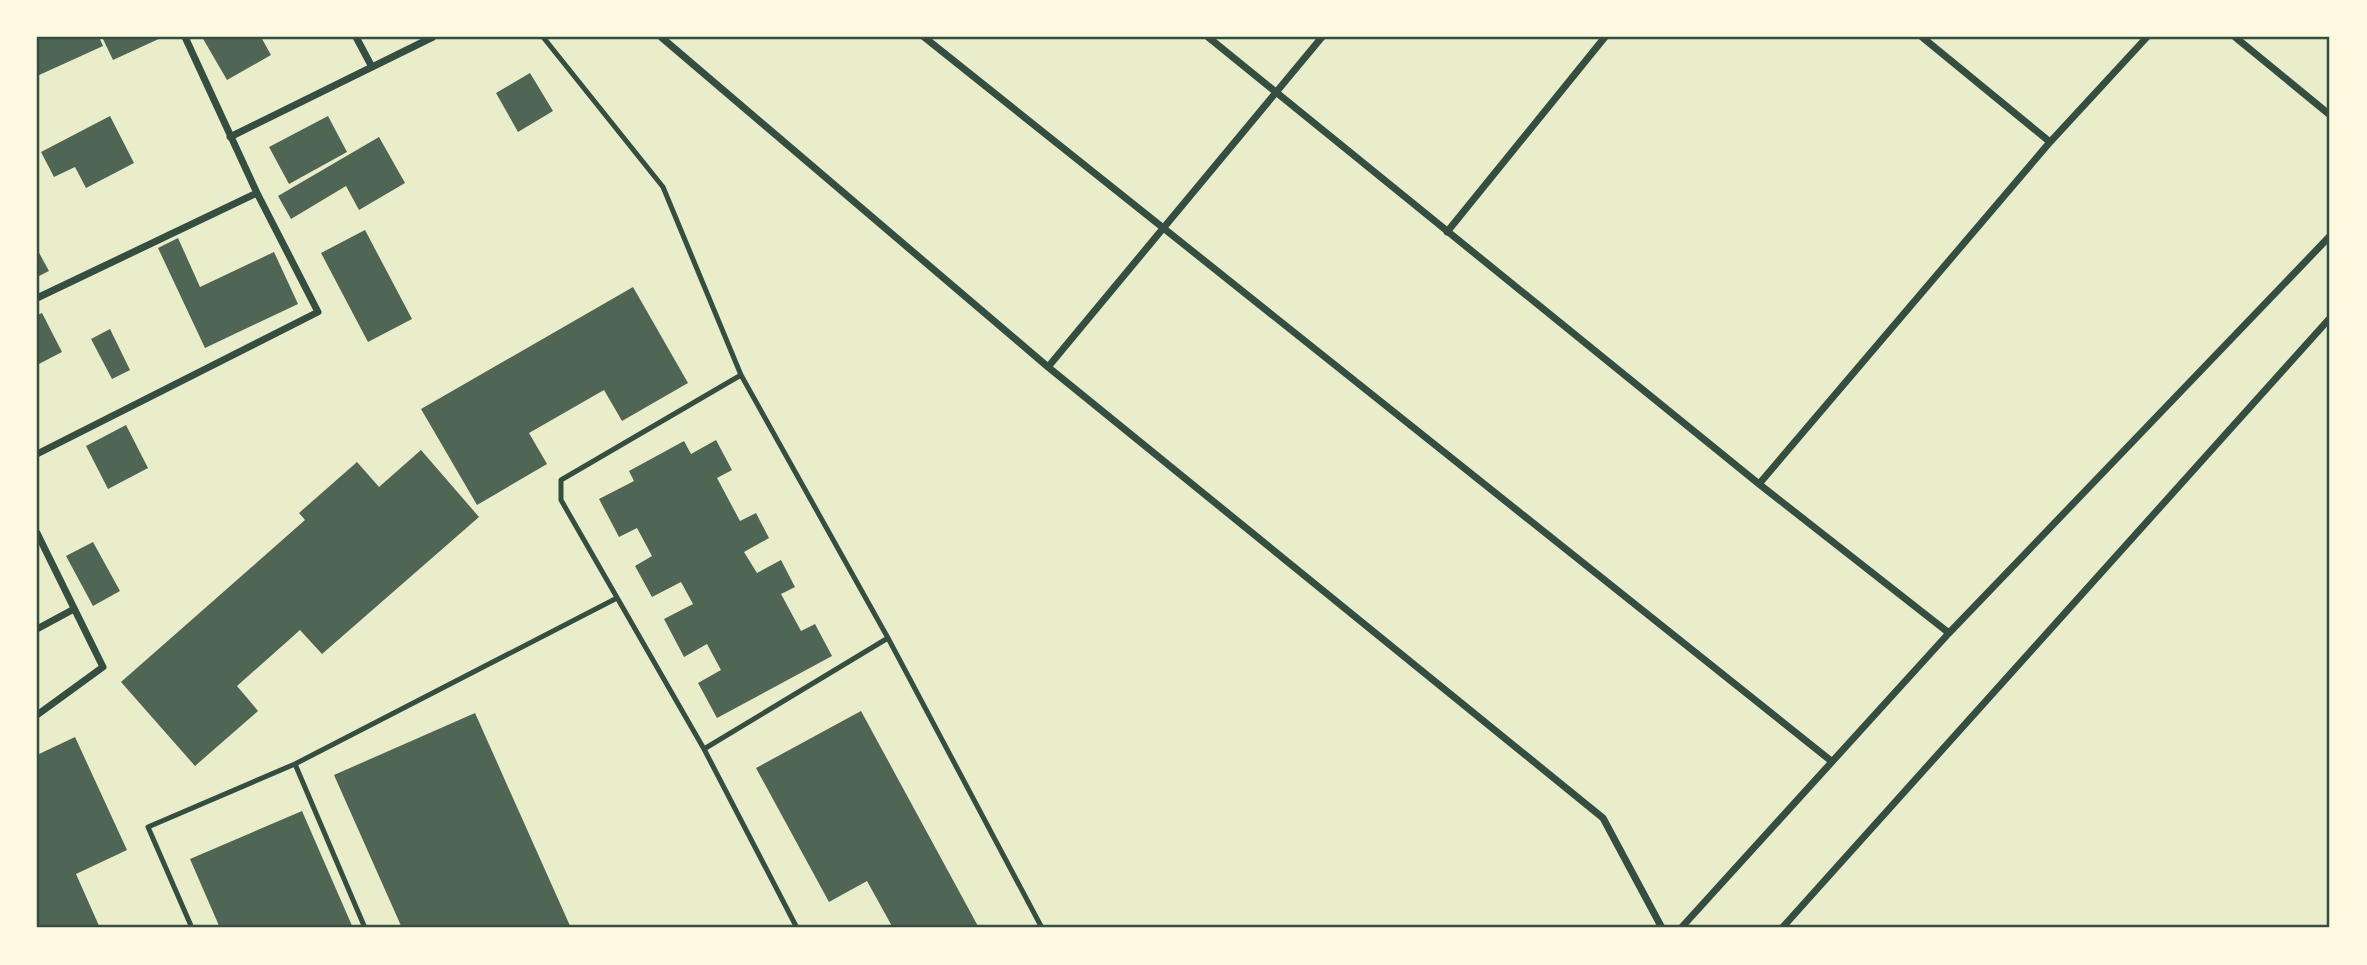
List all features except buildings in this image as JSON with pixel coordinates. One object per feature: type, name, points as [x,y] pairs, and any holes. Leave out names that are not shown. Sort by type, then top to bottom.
[{"type":"street","points":[[37,454],[318,312],[257,193],[185,37]]},
{"type":"street","points":[[356,37],[372,67]]},
{"type":"street","points":[[230,137],[433,37]]},
{"type":"street","points":[[661,37],[1048,367],[1603,818],[1662,928]]},
{"type":"street","points":[[924,37],[1830,760]]},
{"type":"street","points":[[1208,37],[1759,484],[1949,633]]},
{"type":"street","points":[[1048,367],[1322,37]]},
{"type":"street","points":[[1447,232],[1605,37]]},
{"type":"street","points":[[1922,37],[2050,142]]},
{"type":"street","points":[[1759,484],[2050,142],[2147,37]]},
{"type":"street","points":[[2235,37],[2330,115]]},
{"type":"street","points":[[37,298],[257,193]]},
{"type":"street","points":[[1681,928],[1830,760],[1949,633],[2330,236]]},
{"type":"street","points":[[1782,928],[2330,318]]},
{"type":"street","points":[[37,533],[103,667],[37,715]]},
{"type":"street","points":[[37,629],[74,609]]},
{"type":"lane","points":[[543,37],[663,187],[741,375],[888,638],[1042,928]]},
{"type":"lane","points":[[741,375],[561,480],[561,500],[704,749],[796,928]]},
{"type":"lane","points":[[192,928],[148,827],[295,764],[617,598]]},
{"type":"lane","points":[[704,749],[888,638]]},
{"type":"lane","points":[[295,764],[365,928]]}]
